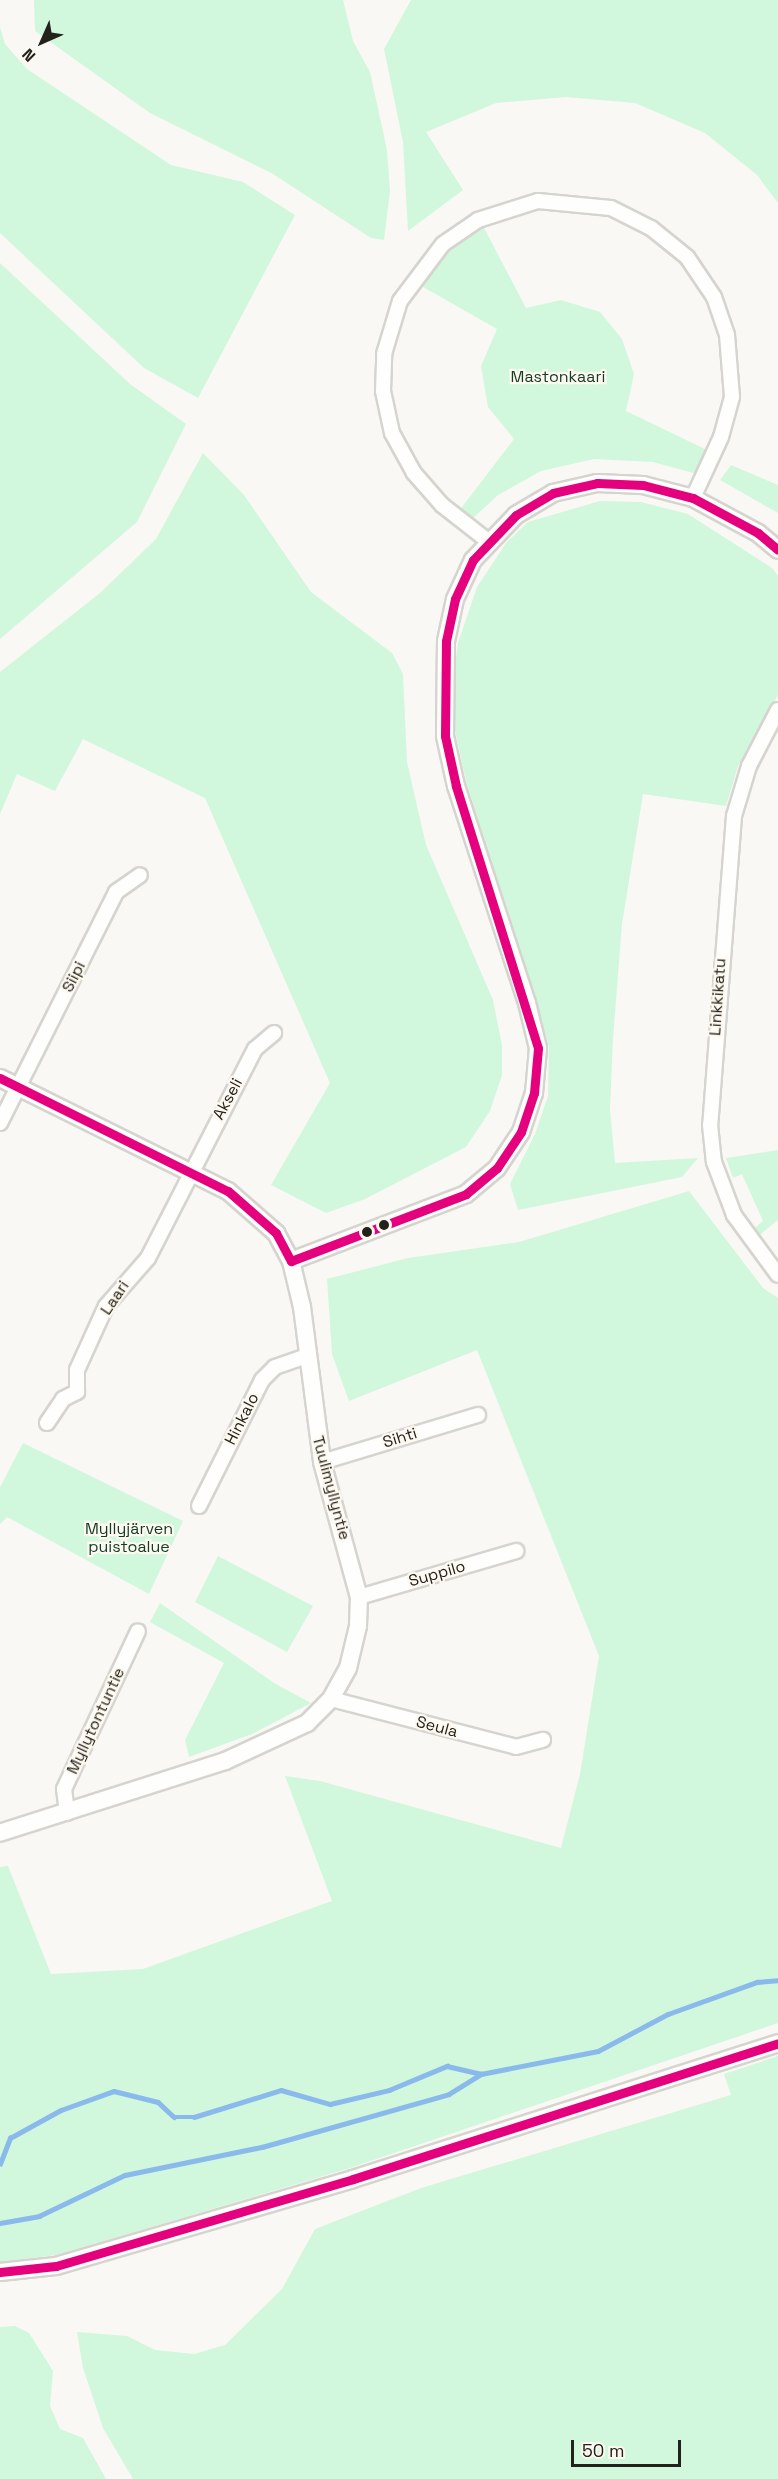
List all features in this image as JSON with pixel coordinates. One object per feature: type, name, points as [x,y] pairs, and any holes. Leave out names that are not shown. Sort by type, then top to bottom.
[{"type":"street","points":[[488,541],[442,505],[414,473],[392,433],[383,391],[384,354],[400,301],[443,244],[478,220],[538,201],[612,208],[651,228],[687,257],[714,297],[727,335],[732,397],[721,437],[693,498]]},
{"type":"street","points":[[291,1261],[466,1194],[497,1168],[521,1132],[534,1093],[538,1048],[527,1003],[456,786],[445,736],[446,641],[455,598],[488,541],[516,515],[553,494],[597,483],[643,485],[693,498],[758,533],[778,550]]},
{"type":"street","name":"Linkkikatu","points":[[778,710],[749,766],[734,816],[710,1125],[717,1173],[734,1215],[778,1275]]},
{"type":"street","name":"Siipi","points":[[0,1123],[116,892],[140,875]]},
{"type":"street","name":"Akseli","points":[[192,1171],[255,1049],[274,1033]]},
{"type":"street","name":"Tuulimyllyntie","points":[[0,1078],[192,1171],[255,1210],[276,1233],[291,1261],[322,1462],[359,1597],[358,1626],[348,1668],[331,1699],[307,1723],[274,1741],[67,1813],[0,1833]]},
{"type":"street","name":"Laari","points":[[47,1423],[63,1399],[76,1392],[77,1370],[106,1306],[148,1258],[192,1171]]},
{"type":"street","name":"Hinkalo","points":[[199,1506],[262,1380],[275,1367],[307,1356]]},
{"type":"street","name":"Sihti","points":[[322,1462],[478,1415]]},
{"type":"street","name":"Suppilo","points":[[359,1597],[516,1551]]},
{"type":"street","name":"Myllytontuntie","points":[[67,1813],[64,1790],[138,1631]]},
{"type":"street","name":"Seula","points":[[331,1699],[516,1747],[543,1740]]},
{"type":"street","points":[[0,2272],[56,2266],[330,2186],[778,2043]]},
{"type":"green space","points":[[34,0],[343,0],[353,41],[370,72],[387,150],[390,191],[384,240],[371,238],[273,174],[150,113],[35,31]]},
{"type":"green space","points":[[411,0],[778,0],[778,203],[757,175],[705,133],[635,103],[566,97],[496,103],[426,132],[463,190],[408,231],[403,142],[384,49]]},
{"type":"green space","points":[[0,27],[5,44],[27,69],[171,165],[243,182],[295,215],[198,398],[144,368],[0,233]]},
{"type":"green space","name":"Mastonkaari","points":[[483,226],[526,308],[561,300],[600,312],[622,339],[634,374],[626,411],[707,450],[697,474],[653,462],[594,459],[541,471],[498,495],[472,519],[459,511],[514,439],[488,407],[481,366],[497,329],[418,284],[443,254]]},
{"type":"green space","points":[[0,263],[130,384],[186,424],[137,522],[0,639]]},
{"type":"green space","points":[[203,453],[244,495],[311,592],[392,653],[403,674],[407,762],[426,845],[493,1000],[502,1045],[502,1075],[490,1111],[466,1147],[365,1199],[326,1213],[271,1185],[330,1083],[205,798],[83,739],[55,791],[17,774],[0,814],[0,672],[100,593],[156,539]]},
{"type":"green space","points":[[731,465],[778,485],[778,513],[720,480]]},
{"type":"green space","points":[[600,501],[641,502],[688,514],[772,568],[778,576],[778,695],[738,766],[726,806],[643,794],[622,924],[613,1039],[610,1109],[615,1163],[698,1158],[682,1177],[518,1210],[510,1184],[535,1134],[548,1096],[549,1046],[466,781],[455,731],[453,680],[458,643],[477,587],[506,543],[528,522]]},
{"type":"green space","points":[[778,1150],[778,1220],[756,1238],[751,1231],[763,1221],[742,1174],[733,1178],[726,1158]]},
{"type":"green space","points":[[689,1191],[763,1288],[778,1298],[778,2023],[347,2169],[56,2255],[0,2262],[0,1867],[8,1866],[51,1974],[143,1969],[332,1901],[285,1776],[320,1781],[561,1848],[580,1774],[599,1656],[477,1350],[349,1401],[332,1354],[327,1279],[408,1258],[519,1242]]},
{"type":"green space","name":"Myllyjärven puistoalue","points":[[23,1443],[183,1521],[149,1594],[7,1517],[0,1524],[0,1487]]},
{"type":"green space","points":[[218,1556],[313,1606],[287,1652],[195,1602]]},
{"type":"green space","name":"Myllyjärven puistoalue","points":[[160,1603],[274,1683],[311,1703],[252,1734],[189,1757],[185,1740],[224,1663],[150,1622]]},
{"type":"green space","points":[[778,2056],[778,2479],[133,2479],[103,2428],[83,2368],[77,2332],[127,2336],[155,2350],[194,2354],[225,2345],[282,2289],[315,2229],[421,2188],[731,2095],[724,2074]]},
{"type":"green space","points":[[15,2326],[29,2333],[53,2371],[50,2406],[60,2429],[83,2438],[106,2479],[0,2479],[0,2327]]},
{"type":"waterway","points":[[0,2164],[10,2138],[61,2110],[114,2091],[158,2102],[174,2117],[194,2117],[281,2090],[330,2104],[389,2090],[447,2066],[481,2074],[598,2051],[668,2014],[757,1982],[778,1980]]},
{"type":"waterway","points":[[0,2223],[39,2216],[125,2175],[262,2147],[449,2094],[481,2074]]},
{"type":"transit line","points":[[0,1078],[228,1191],[276,1233],[291,1261],[466,1194],[497,1168],[521,1132],[534,1093],[538,1048],[456,786],[445,736],[446,641],[455,599],[473,560],[516,515],[553,493],[597,483],[643,485],[693,498],[758,533],[778,550]]},
{"type":"transit line","points":[[0,2272],[56,2266],[353,2179],[778,2043]]}]
